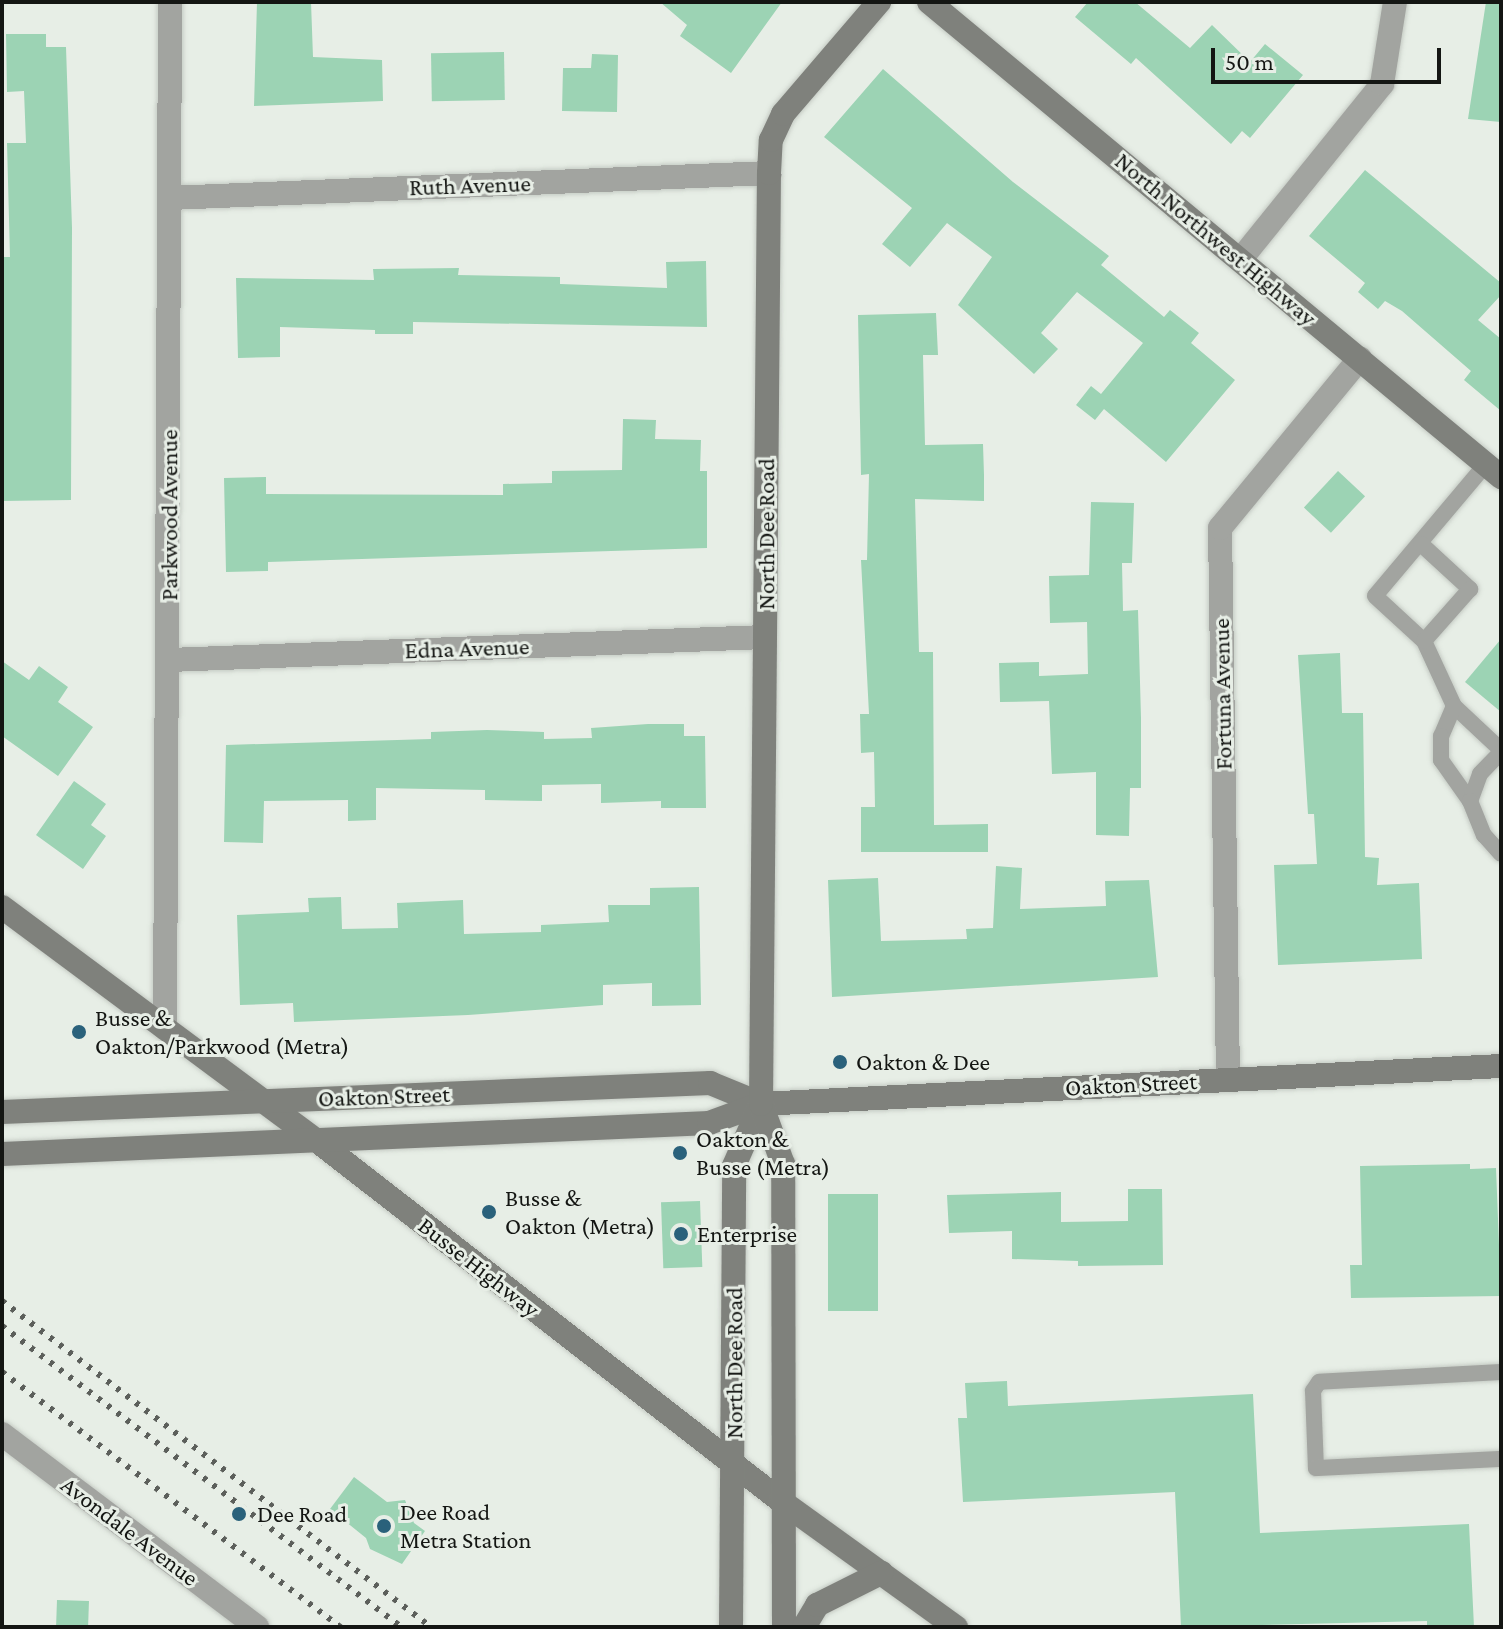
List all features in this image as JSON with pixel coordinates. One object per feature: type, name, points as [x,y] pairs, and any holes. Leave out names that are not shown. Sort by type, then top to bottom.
[{"type":"main road","name":"North Dee Road","points":[[784,1627],[781,1501],[783,1164],[761,1104],[769,173],[771,140],[783,114],[879,2]]},
{"type":"main road","name":"North Northwest Highway","points":[[929,2],[1493,470]]},
{"type":"main road","name":"Busse Highway","points":[[2,907],[316,1140],[781,1501],[956,1627]]},
{"type":"main road","name":"Oakton Street","points":[[2,1154],[709,1123],[761,1104],[1501,1066]]},
{"type":"main road","name":"Oakton Street","points":[[2,1112],[710,1083],[761,1104]]},
{"type":"main road","name":"North Dee Road","points":[[731,1627],[734,1166],[761,1104]]},
{"type":"main road","points":[[804,1627],[817,1605],[881,1573]]},
{"type":"street","name":"Parkwood Avenue","points":[[165,1028],[170,2]]},
{"type":"street","points":[[1241,259],[1382,84],[1395,2]]},
{"type":"street","name":"Ruth Avenue","points":[[170,198],[769,173]]},
{"type":"street","name":"Fortuna Avenue","points":[[1228,1079],[1220,528],[1360,358]]},
{"type":"street","name":"Edna Avenue","points":[[169,660],[765,637]]},
{"type":"street","name":"Avondale Avenue","points":[[2,1434],[257,1627]]},
{"type":"lane","points":[[1470,801],[1480,774],[1501,751],[1454,706],[1424,641],[1375,596],[1493,470]]},
{"type":"lane","points":[[1421,544],[1470,589],[1424,641]]},
{"type":"lane","points":[[1454,706],[1441,736],[1441,760],[1470,801],[1484,835],[1501,854]]},
{"type":"lane","points":[[1501,1372],[1319,1382],[1313,1391],[1316,1468],[1501,1459]]},
{"type":"building","points":[[257,2],[311,2],[313,57],[382,60],[383,101],[254,106]]},
{"type":"building","points":[[660,2],[782,2],[731,73],[680,36],[687,25]]},
{"type":"building","points":[[1088,2],[1135,2],[1190,48],[1212,25],[1250,62],[1265,44],[1303,75],[1250,138],[1242,131],[1231,144],[1136,58],[1131,64],[1075,17]]},
{"type":"building","points":[[1486,2],[1501,2],[1501,122],[1468,119]]},
{"type":"building","points":[[6,34],[46,34],[46,47],[66,47],[72,228],[71,500],[2,501],[4,257],[10,257],[7,143],[26,143],[24,91],[7,92]]},
{"type":"building","points":[[504,52],[505,100],[432,101],[431,53]]},
{"type":"building","points":[[592,54],[618,55],[617,112],[562,111],[563,68],[591,68]]},
{"type":"building","points":[[883,69],[1013,182],[1109,256],[1101,265],[1164,317],[1170,310],[1199,333],[1191,343],[1235,380],[1166,462],[1104,409],[1095,420],[1076,405],[1091,386],[1101,394],[1143,343],[1077,292],[1041,333],[1058,349],[1034,374],[958,305],[992,257],[947,223],[910,267],[882,244],[912,208],[824,137]]},
{"type":"building","points":[[1365,170],[1501,283],[1501,295],[1478,320],[1501,339],[1501,411],[1464,380],[1471,371],[1402,311],[1385,301],[1378,309],[1358,292],[1365,283],[1309,236]]},
{"type":"building","points":[[706,261],[707,327],[413,322],[413,334],[375,334],[375,330],[280,327],[280,357],[238,358],[236,278],[374,280],[373,269],[459,268],[458,275],[560,277],[560,284],[667,288],[666,262]]},
{"type":"building","points":[[936,313],[938,355],[923,355],[925,445],[983,444],[984,501],[915,499],[919,652],[933,652],[934,825],[988,824],[988,852],[861,852],[861,807],[875,807],[874,752],[861,753],[860,714],[869,714],[861,560],[867,560],[869,474],[861,475],[858,315]]},
{"type":"building","points":[[623,419],[656,420],[655,439],[701,440],[700,471],[707,471],[707,548],[268,562],[268,571],[226,572],[224,478],[266,477],[266,494],[503,495],[503,484],[552,483],[552,471],[622,470]]},
{"type":"building","points":[[1338,471],[1365,496],[1331,533],[1304,508]]},
{"type":"building","points":[[1091,502],[1134,503],[1132,563],[1122,563],[1123,611],[1138,610],[1141,788],[1130,788],[1129,836],[1096,835],[1096,772],[1052,774],[1049,701],[1000,702],[999,663],[1039,662],[1039,676],[1088,674],[1087,622],[1050,623],[1049,576],[1089,575]]},
{"type":"building","points":[[1501,639],[1501,712],[1465,682]]},
{"type":"building","points":[[1340,653],[1342,713],[1363,713],[1365,857],[1379,858],[1377,885],[1419,883],[1422,959],[1278,965],[1274,865],[1317,864],[1314,814],[1308,814],[1298,655]]},
{"type":"building","points":[[2,661],[29,680],[39,666],[68,687],[58,702],[93,727],[58,776],[2,736]]},
{"type":"building","points":[[684,724],[684,736],[705,736],[706,808],[661,808],[661,801],[601,803],[601,784],[542,785],[542,801],[485,800],[485,790],[376,788],[376,820],[348,821],[348,800],[264,801],[263,843],[224,842],[226,745],[431,739],[431,732],[487,730],[544,732],[544,739],[592,738],[591,728]]},
{"type":"building","points":[[74,781],[106,804],[91,825],[106,836],[83,869],[36,835]]},
{"type":"building","points":[[996,866],[1022,868],[1020,909],[1106,906],[1105,881],[1149,880],[1158,977],[832,997],[828,880],[878,878],[881,941],[967,939],[966,929],[993,928]]},
{"type":"building","points":[[699,887],[701,1005],[652,1006],[652,983],[603,985],[603,1005],[468,1015],[294,1022],[293,1003],[240,1005],[237,915],[309,912],[308,898],[341,897],[342,929],[398,928],[397,903],[463,900],[464,934],[541,932],[541,925],[609,922],[608,905],[650,905],[650,888]]},
{"type":"building","points":[[1470,1164],[1470,1169],[1496,1168],[1501,1296],[1351,1298],[1350,1265],[1362,1265],[1360,1166]]},
{"type":"building","points":[[1128,1189],[1162,1189],[1163,1265],[1078,1266],[1078,1261],[1012,1259],[1012,1231],[949,1233],[947,1195],[1061,1192],[1061,1222],[1128,1221]]},
{"type":"building","points":[[828,1194],[878,1194],[878,1311],[828,1311]]},
{"type":"building","name":"Enterprise","points":[[700,1201],[702,1267],[663,1268],[661,1202]]},
{"type":"building","points":[[1007,1381],[1008,1406],[1253,1394],[1260,1533],[1469,1524],[1474,1627],[1427,1627],[1427,1621],[1181,1627],[1175,1492],[963,1502],[958,1418],[967,1418],[965,1383]]},
{"type":"building","name":"Dee Road Metra Station","points":[[354,1477],[387,1502],[405,1500],[414,1523],[425,1531],[402,1564],[370,1549],[366,1538],[330,1509]]},
{"type":"building","points":[[57,1600],[89,1601],[88,1627],[56,1627]]},
{"type":"railway","points":[[2,1301],[431,1627]]},
{"type":"railway","points":[[2,1326],[401,1627]]},
{"type":"railway","points":[[2,1372],[341,1627]]},
{"type":"place","name":"Busse & Oakton/Parkwood (Metra)","points":[[79,1032]]},
{"type":"place","name":"Oakton & Dee","points":[[840,1062]]},
{"type":"place","name":"Oakton & Busse (Metra)","points":[[680,1153]]},
{"type":"place","name":"Busse & Oakton (Metra)","points":[[489,1212]]},
{"type":"place","name":"Enterprise","points":[[681,1234]]},
{"type":"place","name":"Dee Road","points":[[239,1514]]},
{"type":"place","name":"Dee Road Metra Station","points":[[384,1526]]}]
